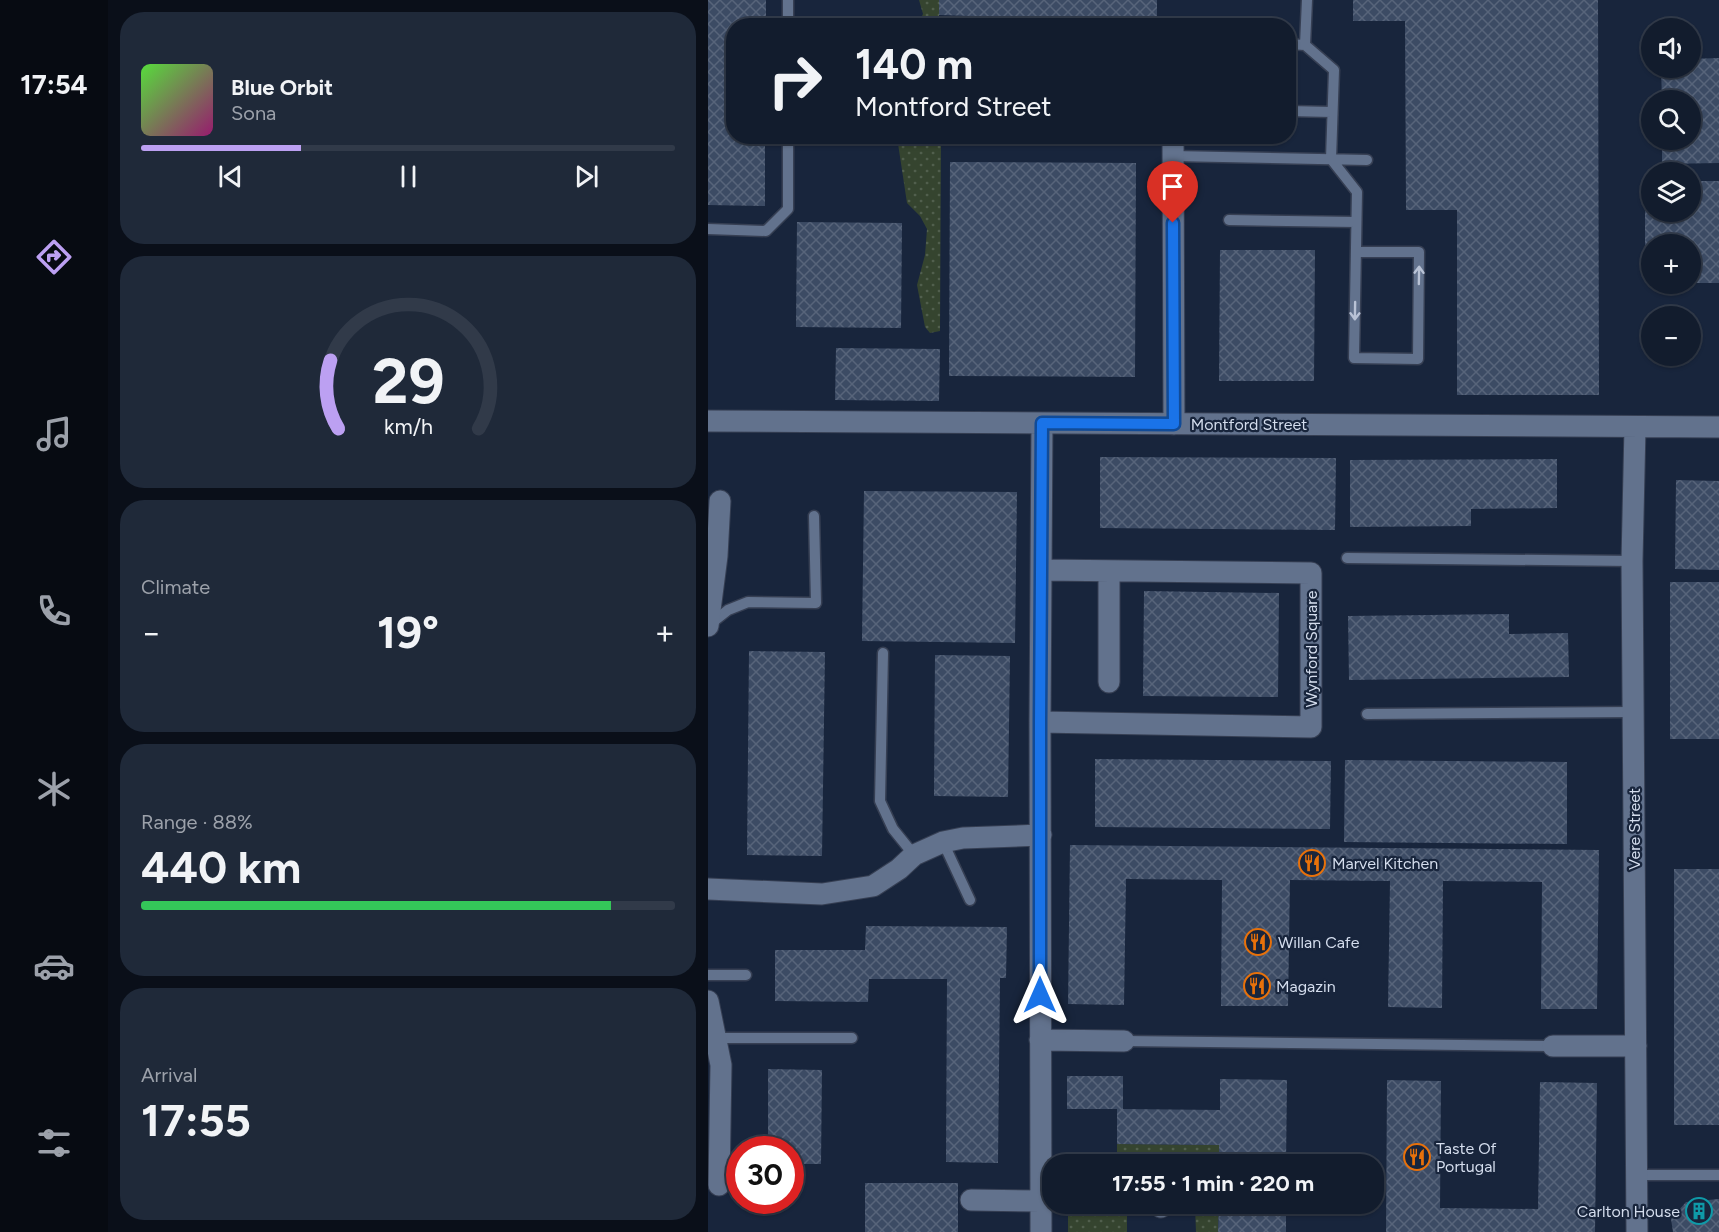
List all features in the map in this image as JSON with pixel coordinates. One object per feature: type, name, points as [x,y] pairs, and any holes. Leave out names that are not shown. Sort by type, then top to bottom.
[{"type":"street","points":[[1173,146],[1174,424]]},
{"type":"street","name":"Montford Street","points":[[708,421],[1719,427]]},
{"type":"street","points":[[1042,423],[1040,1040],[1046,1154]]},
{"type":"street","name":"Vere Street","points":[[1635,427],[1632,561],[1637,1232]]},
{"type":"street","points":[[708,626],[710,587],[717,556],[720,501]]},
{"type":"street","name":"Wynford Square","points":[[1040,722],[1311,727],[1311,573],[1041,570]]},
{"type":"street","points":[[1109,571],[1109,682]]},
{"type":"street","points":[[708,889],[822,894],[873,886],[899,869],[914,855],[943,842],[963,838],[1041,835]]},
{"type":"street","points":[[708,1003],[721,1065],[719,1185]]},
{"type":"street","points":[[1040,1040],[1124,1041]]},
{"type":"street","points":[[1553,1046],[1636,1046]]},
{"type":"street","points":[[1041,1232],[1042,1195]]},
{"type":"street","points":[[971,1200],[1041,1201]]},
{"type":"lane","points":[[788,0],[788,18]]},
{"type":"lane","points":[[1305,45],[1307,0]]},
{"type":"lane","points":[[1296,44],[1305,45],[1334,70],[1331,159],[1357,192],[1354,358],[1418,359],[1419,252],[1356,252]]},
{"type":"lane","points":[[1296,111],[1332,112]]},
{"type":"lane","points":[[708,229],[766,231],[788,209],[788,144]]},
{"type":"lane","points":[[1173,146],[1367,160]]},
{"type":"lane","points":[[1229,220],[1356,222]]},
{"type":"lane","points":[[708,626],[728,610],[748,602],[816,603],[814,516]]},
{"type":"lane","points":[[1347,558],[1632,561]]},
{"type":"lane","points":[[883,653],[880,801],[893,829],[914,855]]},
{"type":"lane","points":[[1367,714],[1633,712]]},
{"type":"lane","points":[[943,842],[970,900]]},
{"type":"lane","points":[[708,975],[746,975]]},
{"type":"lane","points":[[716,1038],[852,1038]]},
{"type":"lane","points":[[1124,1041],[1553,1046]]},
{"type":"lane","points":[[1636,1175],[1719,1175]]},
{"type":"green space","points":[[919,0],[939,0],[939,18],[921,18],[923,14]]},
{"type":"green space","points":[[898,144],[941,144],[940,331],[930,333],[925,327],[917,285],[925,255],[927,229],[920,216],[907,203]]},
{"type":"green space","points":[[1117,1144],[1219,1145],[1219,1154],[1117,1153]]},
{"type":"green space","points":[[1068,1214],[1127,1214],[1127,1232],[1068,1232]]},
{"type":"green space","points":[[1195,1214],[1219,1214],[1218,1232],[1196,1232]]},
{"type":"building","points":[[708,0],[766,0],[766,18],[726,18],[726,144],[765,144],[765,206],[708,205]]},
{"type":"building","points":[[939,0],[1157,0],[1157,18],[939,15]]},
{"type":"building","points":[[1353,0],[1598,0],[1599,395],[1457,395],[1457,210],[1406,210],[1405,21],[1353,21]]},
{"type":"building","points":[[1719,58],[1719,163],[1662,162],[1662,150],[1701,150],[1701,90],[1662,90],[1661,78],[1701,78],[1701,59]]},
{"type":"building","points":[[950,162],[1136,163],[1135,377],[949,376]]},
{"type":"building","points":[[1701,181],[1719,181],[1719,283],[1701,283],[1701,234],[1645,234],[1645,222],[1701,222]]},
{"type":"building","points":[[797,222],[902,223],[901,328],[796,327]]},
{"type":"building","points":[[1220,250],[1315,250],[1314,381],[1219,381]]},
{"type":"building","points":[[836,348],[940,349],[939,401],[835,400]]},
{"type":"building","points":[[1100,457],[1336,458],[1335,530],[1100,528]]},
{"type":"building","points":[[1557,459],[1557,508],[1471,509],[1471,526],[1350,527],[1350,460]]},
{"type":"building","points":[[1676,480],[1719,481],[1719,570],[1675,569]]},
{"type":"building","points":[[864,491],[1017,492],[1015,643],[862,641]]},
{"type":"building","points":[[1670,582],[1719,582],[1719,739],[1670,739]]},
{"type":"building","points":[[1144,591],[1279,593],[1278,697],[1143,696]]},
{"type":"building","points":[[1509,614],[1509,634],[1568,633],[1569,677],[1349,680],[1348,616]]},
{"type":"building","points":[[749,651],[825,652],[822,856],[747,855]]},
{"type":"building","points":[[935,655],[1010,656],[1008,797],[934,796]]},
{"type":"building","points":[[1095,759],[1331,761],[1330,829],[1095,827]]},
{"type":"building","points":[[1345,760],[1567,762],[1567,844],[1344,842]]},
{"type":"building","points":[[1070,845],[1599,850],[1597,1009],[1541,1009],[1542,882],[1443,881],[1442,1008],[1388,1007],[1390,881],[1290,880],[1288,1006],[1221,1006],[1222,880],[1126,879],[1124,1005],[1068,1004]]},
{"type":"building","points":[[1674,869],[1719,869],[1719,1125],[1674,1125]]},
{"type":"building","points":[[866,926],[1007,927],[1006,978],[1000,978],[998,1163],[946,1162],[947,979],[869,979],[868,1002],[775,1001],[775,950],[865,950]]},
{"type":"building","points":[[768,1069],[822,1070],[821,1164],[804,1164],[804,1136],[768,1136]]},
{"type":"building","points":[[1067,1076],[1123,1076],[1123,1109],[1220,1110],[1220,1079],[1287,1080],[1286,1154],[1219,1154],[1219,1145],[1117,1144],[1117,1109],[1067,1109]]},
{"type":"building","points":[[1387,1080],[1441,1081],[1440,1208],[1538,1209],[1540,1082],[1597,1083],[1595,1232],[1386,1232]]},
{"type":"building","points":[[865,1183],[958,1183],[958,1232],[865,1232]]},
{"type":"building","name":"Carlton House","points":[[1719,1199],[1719,1232],[1673,1232],[1671,1219],[1686,1202]]},
{"type":"building","points":[[1219,1214],[1286,1214],[1286,1232],[1218,1232]]},
{"type":"place","name":"Marvel Kitchen","points":[[1312,863]]},
{"type":"place","name":"Willan Cafe","points":[[1258,942]]},
{"type":"place","name":"Magazin","points":[[1257,986]]},
{"type":"place","name":"Taste Of Portugal","points":[[1417,1157]]},
{"type":"place","name":"Carlton House","points":[[1699,1211]]},
{"type":"route","points":[[1040,995],[1042,423],[1174,424],[1173,223]]}]
